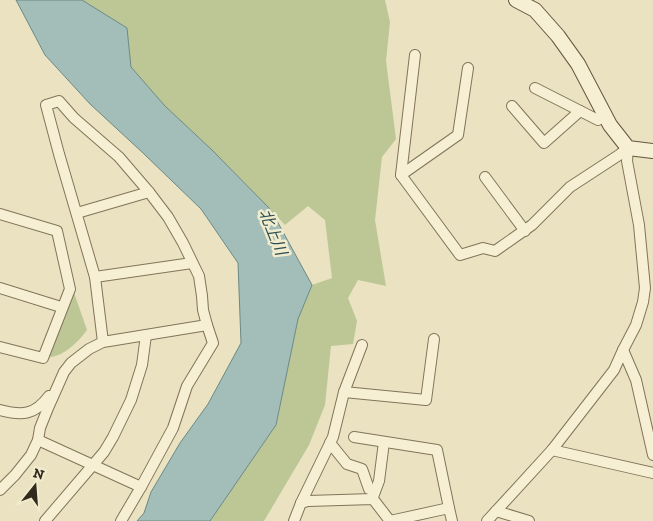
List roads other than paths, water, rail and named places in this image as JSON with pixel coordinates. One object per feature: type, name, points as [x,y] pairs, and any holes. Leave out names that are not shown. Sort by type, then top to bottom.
[{"type":"street","points":[[487,521],[552,450],[614,370],[636,326],[645,288],[639,225],[627,161],[628,148],[610,125],[578,64],[558,36],[535,10],[516,0]]},
{"type":"street","points":[[415,54],[400,175],[460,255],[482,248],[495,251],[525,231],[570,187],[628,148],[653,151]]},
{"type":"street","points":[[400,175],[458,135],[468,68]]},
{"type":"street","points":[[536,88],[598,120],[606,116]]},
{"type":"street","points":[[103,342],[95,277],[46,105],[58,101],[74,118],[119,157],[168,218],[199,276],[203,310],[213,343],[187,386],[173,428],[121,521]]},
{"type":"street","points":[[512,106],[544,143],[580,110]]},
{"type":"street","points":[[485,177],[525,231]]},
{"type":"street","points":[[77,213],[148,192]]},
{"type":"street","points":[[0,214],[57,231],[70,289],[43,358],[0,347]]},
{"type":"street","points":[[95,277],[192,263]]},
{"type":"street","points":[[0,288],[62,307]]},
{"type":"street","points":[[0,490],[4,481],[16,475],[31,456],[58,384],[71,363],[89,349],[103,342],[207,325]]},
{"type":"street","points":[[45,521],[104,452],[113,437],[131,400],[142,365],[146,335]]},
{"type":"street","points":[[344,392],[426,400],[434,339]]},
{"type":"street","points":[[294,521],[300,503],[330,443],[344,392],[362,345]]},
{"type":"street","points":[[623,350],[636,380],[653,455]]},
{"type":"street","points":[[0,410],[18,414],[27,413],[43,404],[58,384]]},
{"type":"street","points":[[354,437],[437,450],[452,521]]},
{"type":"street","points":[[38,440],[141,487]]},
{"type":"street","points":[[374,495],[379,480],[384,442]]},
{"type":"street","points":[[330,443],[347,464],[362,469],[369,488],[390,521],[450,508]]},
{"type":"street","points":[[552,450],[653,473]]},
{"type":"street","points":[[300,503],[374,495]]},
{"type":"street","points":[[496,511],[529,521]]},
{"type":"water","name":"北上川","points":[[16,0],[82,0],[127,28],[131,67],[165,106],[212,150],[271,210],[312,285],[298,319],[276,425],[210,521],[137,521],[144,513],[151,492],[180,443],[208,404],[241,343],[238,263],[201,209],[90,104],[45,55]]}]
